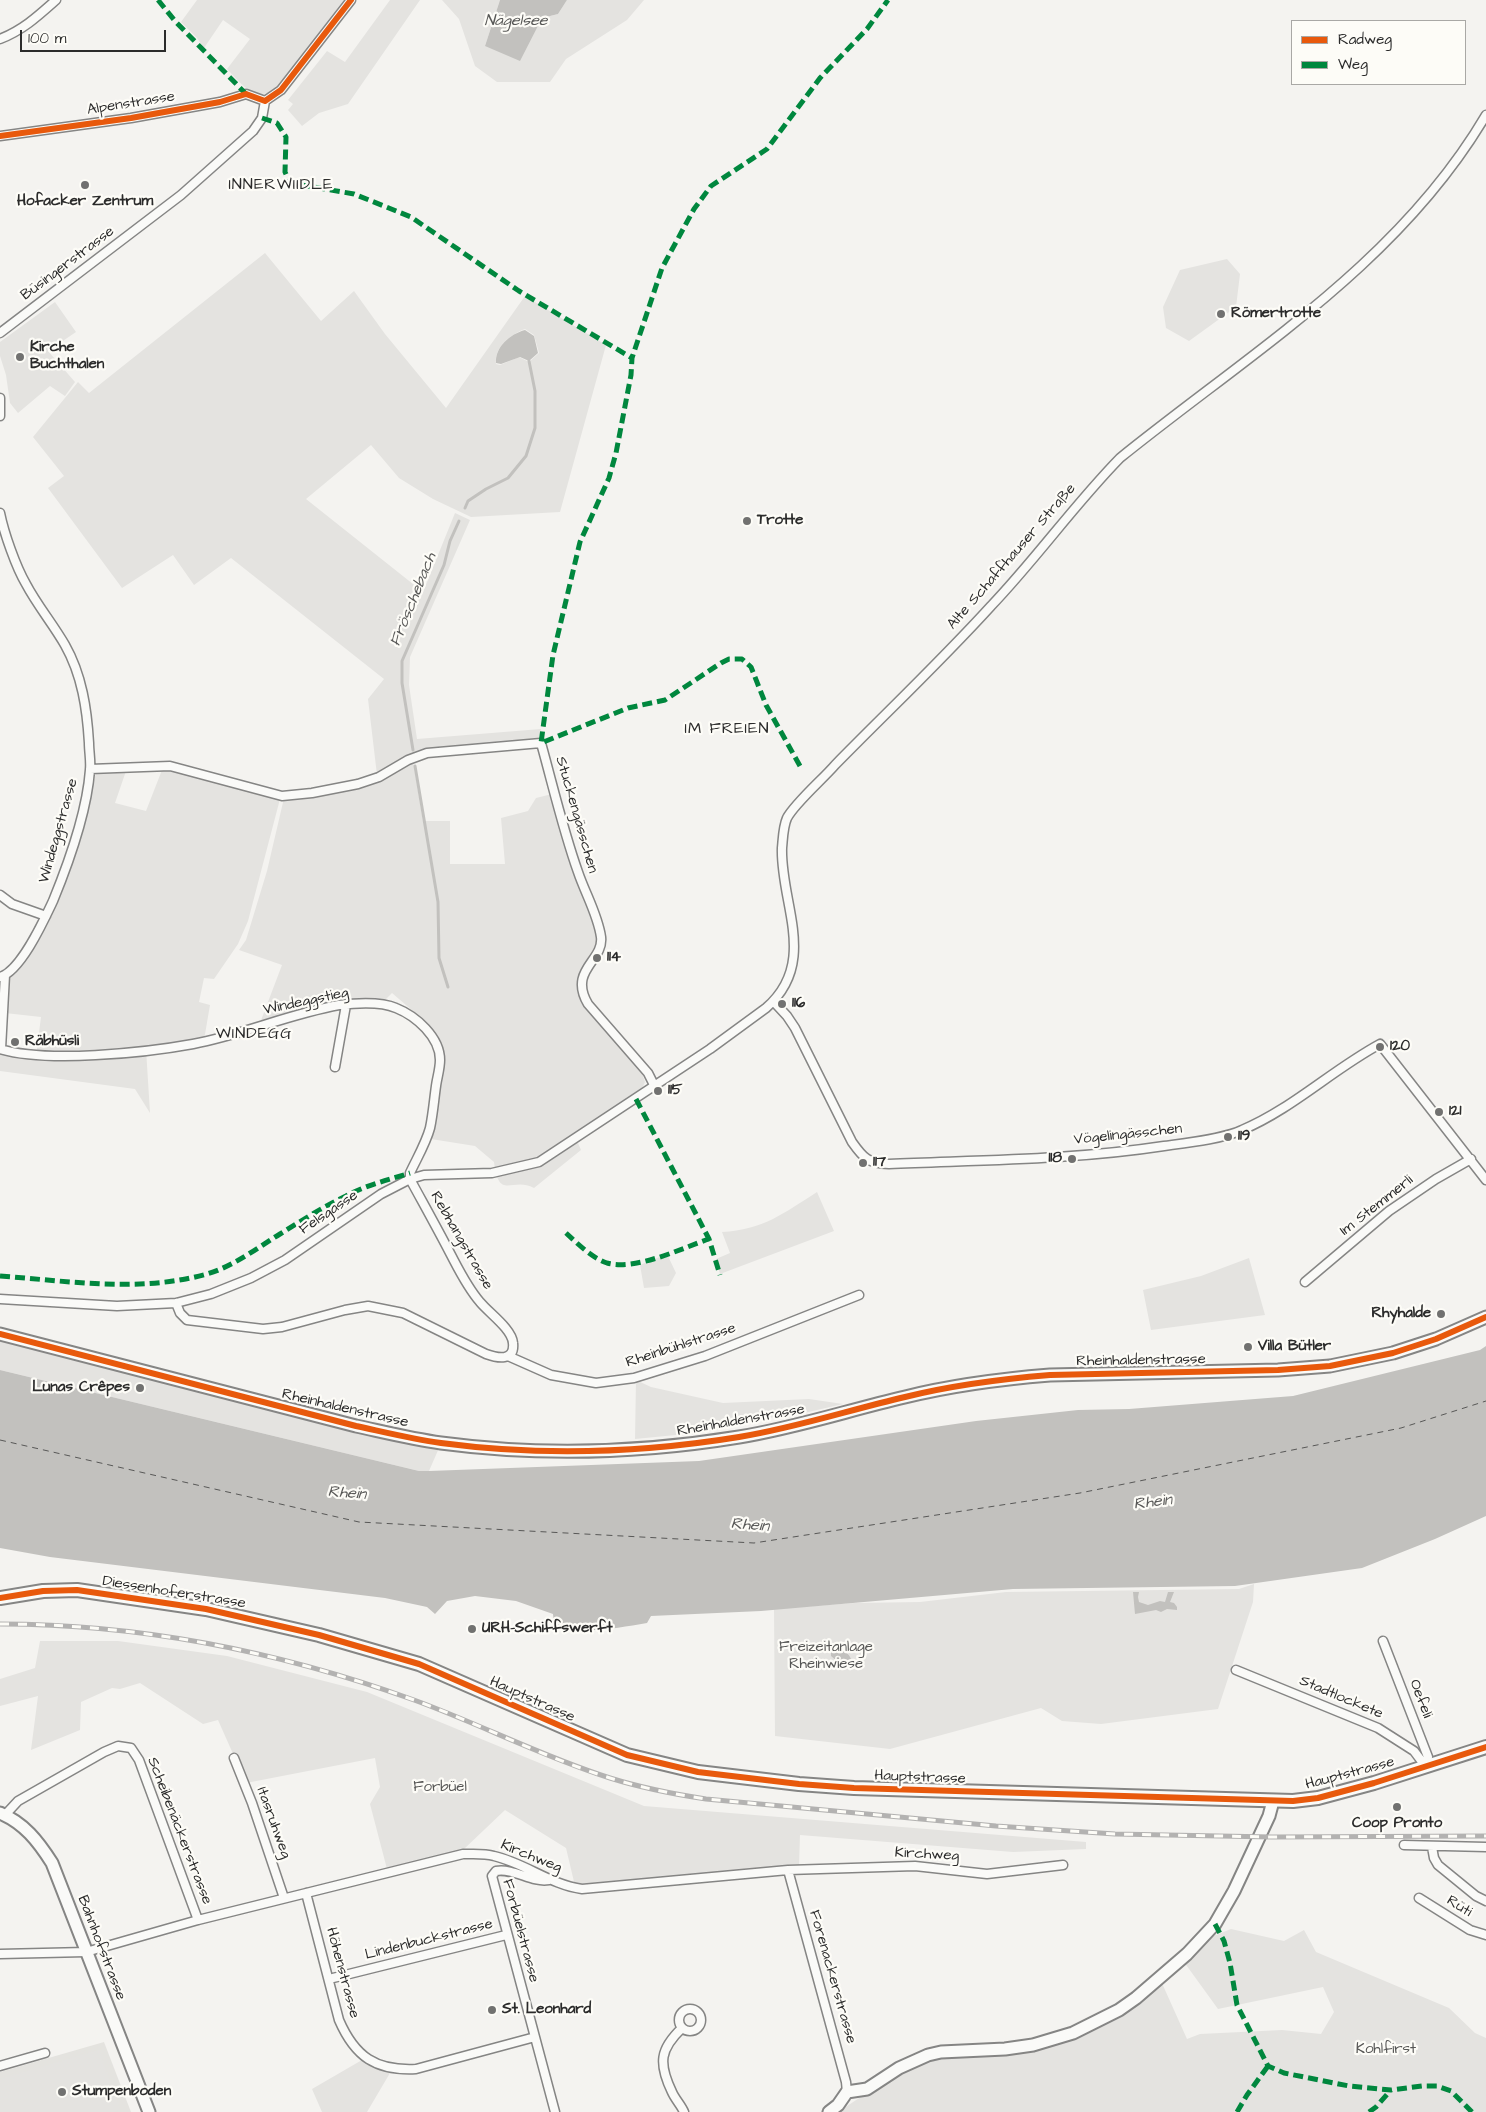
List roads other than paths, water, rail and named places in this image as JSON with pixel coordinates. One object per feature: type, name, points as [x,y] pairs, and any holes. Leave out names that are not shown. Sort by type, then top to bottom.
[{"type":"main road","name":"Rheinhaldenstrasse","points":[[0,1334],[401,1436],[439,1443],[504,1449],[572,1451],[627,1450],[740,1437],[796,1426],[924,1393],[971,1384],[1022,1378],[1050,1375],[1278,1370],[1330,1366],[1393,1353],[1436,1339],[1486,1317]]},
{"type":"main road","name":"Diessenhoferstrasse","points":[[0,1598],[43,1591],[77,1590],[248,1617],[370,1650]]},
{"type":"main road","name":"Hauptstrasse","points":[[370,1650],[419,1664],[627,1754],[698,1772],[799,1784],[854,1788],[1273,1801],[1318,1798],[1374,1783],[1486,1747]]},
{"type":"main road","points":[[829,2112],[838,2105],[847,2092],[868,2089],[899,2068],[928,2055],[941,2052],[1005,2049],[1033,2045],[1073,2033],[1119,2010],[1136,1998],[1187,1954],[1215,1924],[1234,1891],[1269,1816],[1273,1801]]},
{"type":"main road","name":"Bahnhofstrasse","points":[[3,1814],[21,1825],[36,1838],[52,1862],[149,2112]]},
{"type":"street","points":[[0,39],[18,32],[30,24],[56,0]]},
{"type":"street","points":[[265,101],[281,90],[351,0]]},
{"type":"street","name":"Alpenstrasse","points":[[0,136],[131,118],[220,102],[246,94],[265,101]]},
{"type":"street","name":"Büsingerstrasse","points":[[0,333],[180,195],[253,131],[262,118],[265,101]]},
{"type":"street","name":"Alte Schaffhauser Straße","points":[[654,1085],[710,1050],[774,1002],[787,980],[793,964],[795,937],[782,858],[783,838],[788,817],[864,735],[991,606],[1097,482],[1120,458],[1334,292],[1422,206],[1472,138],[1486,115]]},
{"type":"street","points":[[0,398],[0,416]]},
{"type":"street","name":"Windeggstrasse","points":[[0,513],[2,524],[25,583],[65,646],[77,669],[87,712],[90,769],[86,799],[66,870],[32,943],[2,976]]},
{"type":"street","name":"Stuckengässchen","points":[[90,769],[170,766],[282,796],[312,793],[358,784],[379,777],[408,760],[427,753],[541,743],[577,871],[602,940],[583,978],[581,993],[588,1004],[648,1073],[654,1085]]},
{"type":"street","points":[[0,895],[12,904],[46,916]]},
{"type":"street","points":[[0,1049],[2,976]]},
{"type":"street","name":"Vögelingässchen","points":[[774,1002],[795,1028],[852,1142],[863,1158],[874,1163],[899,1164],[1123,1152],[1192,1142],[1241,1131],[1295,1101],[1355,1058],[1380,1044],[1486,1180]]},
{"type":"street","name":"Windeggstieg","points":[[0,1049],[35,1054],[67,1055],[172,1047],[223,1038],[266,1024],[346,1005],[380,1004],[395,1007],[413,1017],[426,1028],[436,1045],[440,1059],[430,1127],[410,1173],[410,1179]]},
{"type":"street","points":[[335,1067],[346,1005]]},
{"type":"street","name":"Felsgasse","points":[[0,1299],[118,1306],[176,1303],[211,1294],[251,1278],[285,1260],[381,1194],[410,1179],[424,1175],[492,1173],[514,1170],[539,1162],[636,1099],[654,1085]]},
{"type":"street","name":"Im Stemmerli","points":[[1305,1282],[1389,1211],[1436,1179],[1471,1159]]},
{"type":"street","name":"Rebhangstrasse","points":[[410,1179],[466,1284],[511,1336],[513,1346],[508,1356]]},
{"type":"street","name":"Rheinbühlstrasse","points":[[176,1303],[180,1314],[187,1320],[263,1329],[282,1327],[368,1306],[403,1313],[486,1354],[498,1358],[508,1356],[551,1375],[596,1383],[634,1378],[705,1356],[859,1295]]},
{"type":"street","name":"Oefeli","points":[[1383,1641],[1428,1758],[1426,1766]]},
{"type":"street","name":"Stadtlockete","points":[[1236,1670],[1378,1728],[1414,1751],[1426,1766]]},
{"type":"street","name":"Scheibenäckerstrasse","points":[[3,1814],[18,1801],[104,1752],[118,1746],[131,1748],[138,1760],[198,1920]]},
{"type":"street","name":"Itasruhweg","points":[[234,1758],[252,1803],[284,1898]]},
{"type":"street","points":[[1404,1845],[1486,1847]]},
{"type":"street","name":"Rüti","points":[[1432,1846],[1434,1858],[1438,1865],[1476,1896],[1486,1901]]},
{"type":"street","name":"Kirchweg","points":[[0,1954],[86,1952],[198,1920],[463,1854],[481,1853],[494,1856],[572,1888],[596,1888],[788,1870],[915,1866],[987,1874],[1063,1865]]},
{"type":"street","name":"Forbüelstrasse","points":[[551,1880],[543,1881],[508,1870],[493,1873],[492,1882],[555,2112]]},
{"type":"street","name":"Forenackerstrasse","points":[[788,1870],[844,2074],[847,2092]]},
{"type":"street","name":"Höhenstrasse","points":[[306,1893],[339,2020],[346,2036],[356,2050],[369,2060],[387,2067],[416,2069],[535,2037]]},
{"type":"street","name":"Rüti","points":[[1419,1898],[1470,1930],[1486,1934]]},
{"type":"street","name":"Lindenbuckstrasse","points":[[329,1979],[506,1935]]},
{"type":"street","points":[[682,2028],[666,2044],[663,2054],[663,2068],[672,2093],[684,2112]]},
{"type":"street","points":[[0,2066],[45,2053]]},
{"type":"water","name":"Nägelsee","points":[[500,0],[567,0],[558,14],[542,18],[520,61],[485,46]]},
{"type":"water","points":[[525,330],[534,336],[538,353],[529,361],[520,357],[501,364],[496,363],[496,357],[504,342]]},
{"type":"water","name":"Rhein","points":[[1486,1346],[1486,1516],[1362,1568],[1235,1586],[1013,1589],[761,1611],[651,1616],[647,1623],[577,1630],[554,1625],[553,1614],[516,1601],[475,1596],[447,1601],[435,1614],[427,1607],[385,1598],[50,1557],[0,1548],[0,1370],[419,1471],[429,1471],[699,1461],[976,1421],[1078,1410],[1129,1409],[1293,1396],[1480,1350]]},
{"type":"water","points":[[1133,1592],[1139,1592],[1139,1602],[1148,1605],[1160,1601],[1165,1602],[1168,1592],[1174,1592],[1170,1602],[1174,1603],[1177,1610],[1167,1609],[1161,1612],[1156,1610],[1135,1614]]},
{"type":"water","points":[[838,1648],[847,1653],[852,1662],[843,1664],[831,1656],[831,1649]]},
{"type":"waterway","name":"Fröschebach","points":[[465,508],[468,501],[508,478],[526,456],[535,428],[535,391],[529,361]]},
{"type":"waterway","name":"Fröschebach","points":[[413,750],[402,683],[402,661],[444,565],[450,541],[459,521]]},
{"type":"waterway","name":"Fröschebach","points":[[415,766],[438,902],[439,958],[448,987]]},
{"type":"railway","points":[[0,1624],[53,1625],[158,1635],[262,1655],[364,1683],[414,1700],[585,1770],[634,1785],[706,1799],[996,1826],[1115,1834],[1272,1837],[1486,1836]]},
{"type":"place","name":"Hofacker Zentrum","points":[[85,185]]},
{"type":"place","name":"Römertrotte","points":[[1221,314]]},
{"type":"place","name":"Kirche Buchthalen","points":[[20,357]]},
{"type":"place","name":"Trotte","points":[[747,521]]},
{"type":"place","name":"114","points":[[597,958]]},
{"type":"place","name":"116","points":[[782,1004]]},
{"type":"place","name":"Räbhüsli","points":[[15,1042]]},
{"type":"place","name":"120","points":[[1380,1047]]},
{"type":"place","name":"115","points":[[658,1091]]},
{"type":"place","name":"121","points":[[1439,1112]]},
{"type":"place","name":"119","points":[[1228,1137]]},
{"type":"place","name":"118","points":[[1072,1159]]},
{"type":"place","name":"117","points":[[863,1163]]},
{"type":"place","name":"Rhyhalde","points":[[1441,1314]]},
{"type":"place","name":"Villa Bütler","points":[[1248,1347]]},
{"type":"place","name":"Lunas Crêpes","points":[[140,1388]]},
{"type":"place","name":"URH-Schiffswerft","points":[[472,1629]]},
{"type":"place","name":"Coop Pronto","points":[[1397,1807]]},
{"type":"place","name":"St. Leonhard","points":[[492,2010]]},
{"type":"place","name":"Stumpenboden","points":[[62,2092]]},
{"type":"district","name":"INNERWIIDLE","points":[[281,186]]},
{"type":"district","name":"IM FREIEN","points":[[727,730]]},
{"type":"district","name":"WINDEGG","points":[[254,1035]]},
{"type":"park label","name":"Freizeitanlage Rheinwiese","points":[[826,1656]]},
{"type":"park label","name":"Forbüel","points":[[440,1788]]},
{"type":"park label","name":"Kohlfirst","points":[[1386,2050]]}]
